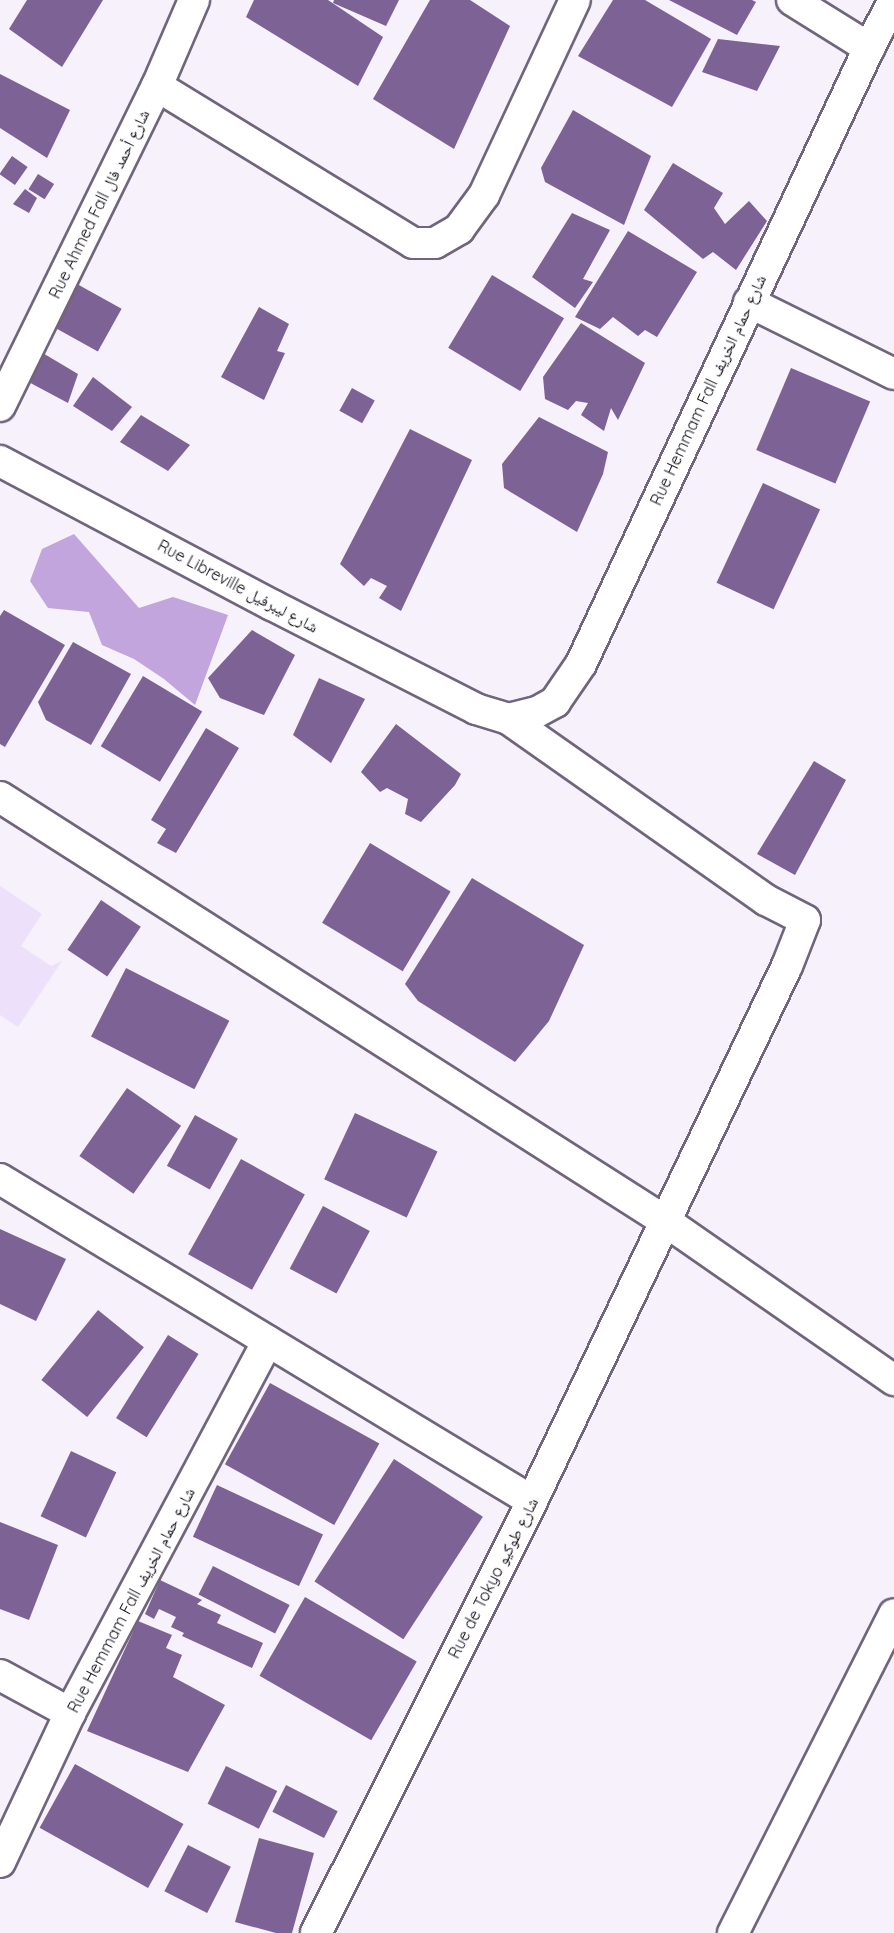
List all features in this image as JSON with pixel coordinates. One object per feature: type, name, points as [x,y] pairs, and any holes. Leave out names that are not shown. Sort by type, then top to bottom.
[{"type":"street","name":"Rue Ahmed Fall شارع أحمد فال","points":[[0,406],[157,86],[194,0]]},
{"type":"street","points":[[157,86],[413,243],[435,243],[459,229],[484,195],[575,0]]},
{"type":"street","points":[[792,0],[868,48]]},
{"type":"street","name":"Rue Hemmam Fall شارع حمام الخريف","points":[[508,719],[537,712],[555,702],[581,664],[868,48],[894,0]]},
{"type":"street","points":[[749,302],[894,374]]},
{"type":"street","name":"Rue Libreville شارع ليبرفيل","points":[[0,461],[272,605],[476,709],[508,719]]},
{"type":"street","name":"Rue de Tokyo شارع طوكيو","points":[[316,1933],[532,1501],[787,966],[805,920],[766,900],[508,719]]},
{"type":"street","points":[[0,797],[665,1221],[894,1380]]},
{"type":"street","points":[[0,1179],[532,1501]]},
{"type":"street","name":"Rue Hemmam Fall شارع حمام الخريف","points":[[0,1862],[70,1713],[268,1341]]},
{"type":"street","points":[[733,1933],[894,1614]]},
{"type":"street","points":[[0,1675],[70,1713]]},
{"type":"shaded area","points":[[74,534],[139,608],[173,597],[228,615],[195,705],[164,679],[134,659],[102,645],[89,612],[48,608],[30,581],[42,549]]},
{"type":"shaded area","points":[[0,886],[42,914],[21,946],[51,966],[62,961],[18,1027],[0,1015]]},
{"type":"building","points":[[27,0],[103,0],[62,67],[9,29]]},
{"type":"building","points":[[254,0],[328,0],[383,37],[358,86],[246,17]]},
{"type":"building","points":[[334,0],[399,0],[386,26],[333,3]]},
{"type":"building","points":[[430,0],[470,0],[510,26],[454,149],[373,99]]},
{"type":"building","points":[[613,0],[645,0],[711,39],[672,107],[578,56]]},
{"type":"building","points":[[669,0],[752,0],[756,2],[737,35]]},
{"type":"building","points":[[718,39],[780,46],[757,91],[702,72]]},
{"type":"building","points":[[0,74],[70,110],[47,158],[0,128]]},
{"type":"building","points":[[573,110],[651,156],[624,225],[545,182],[541,168]]},
{"type":"building","points":[[12,156],[28,167],[15,185],[0,174]]},
{"type":"building","points":[[673,163],[723,193],[714,208],[725,224],[749,201],[767,221],[736,270],[713,252],[703,259],[644,210]]},
{"type":"building","points":[[38,174],[54,184],[45,199],[28,189]]},
{"type":"building","points":[[25,189],[37,198],[29,213],[13,204]]},
{"type":"building","points":[[572,213],[610,230],[583,279],[593,282],[575,308],[532,277]]},
{"type":"building","points":[[628,231],[697,272],[657,337],[645,330],[638,336],[613,317],[600,329],[575,317]]},
{"type":"building","points":[[492,275],[564,318],[520,391],[448,348]]},
{"type":"building","points":[[77,284],[122,309],[98,352],[53,327]]},
{"type":"building","points":[[259,307],[289,324],[277,351],[285,353],[264,400],[221,377]]},
{"type":"building","points":[[581,323],[645,363],[618,420],[611,408],[604,431],[581,415],[588,403],[576,401],[568,410],[545,399],[543,377]]},
{"type":"building","points":[[41,352],[78,374],[68,403],[23,379]]},
{"type":"building","points":[[791,368],[870,402],[835,484],[756,450]]},
{"type":"building","points":[[93,377],[132,407],[112,431],[73,406]]},
{"type":"building","points":[[352,388],[375,401],[362,423],[339,411]]},
{"type":"building","points":[[141,415],[190,445],[168,471],[120,442]]},
{"type":"building","points":[[539,417],[608,452],[603,474],[577,532],[504,488],[502,464]]},
{"type":"building","points":[[410,429],[472,460],[401,611],[379,598],[387,586],[371,578],[364,586],[340,564]]},
{"type":"building","points":[[763,483],[820,510],[774,609],[717,583]]},
{"type":"building","points":[[4,610],[65,645],[5,747],[0,744],[0,616]]},
{"type":"building","points":[[252,630],[295,655],[264,715],[220,698],[208,678]]},
{"type":"building","points":[[73,642],[131,674],[91,745],[46,720],[38,702]]},
{"type":"building","points":[[143,676],[202,712],[160,782],[101,746]]},
{"type":"building","points":[[319,678],[365,699],[331,763],[293,735]]},
{"type":"building","points":[[396,724],[461,774],[455,785],[421,822],[405,814],[408,799],[387,788],[380,792],[361,772]]},
{"type":"building","points":[[206,728],[239,748],[176,853],[157,843],[166,829],[151,820]]},
{"type":"building","points":[[814,761],[846,780],[795,875],[757,854]]},
{"type":"building","points":[[370,843],[451,891],[403,971],[322,923]]},
{"type":"building","points":[[472,878],[584,945],[549,1021],[515,1062],[418,1001],[405,984]]},
{"type":"building","points":[[101,900],[141,927],[107,977],[67,950]]},
{"type":"building","points":[[126,968],[229,1021],[194,1089],[91,1037]]},
{"type":"building","points":[[127,1088],[181,1126],[133,1194],[79,1156]]},
{"type":"building","points":[[355,1113],[437,1151],[407,1218],[324,1179]]},
{"type":"building","points":[[195,1115],[238,1139],[210,1189],[167,1166]]},
{"type":"building","points":[[241,1159],[305,1194],[252,1290],[188,1254]]},
{"type":"building","points":[[323,1206],[370,1231],[336,1294],[290,1269]]},
{"type":"building","points":[[0,1229],[66,1259],[36,1321],[0,1304]]},
{"type":"building","points":[[98,1310],[144,1347],[87,1417],[41,1380]]},
{"type":"building","points":[[168,1335],[199,1354],[147,1437],[116,1418]]},
{"type":"building","points":[[270,1383],[379,1444],[334,1525],[225,1464]]},
{"type":"building","points":[[71,1451],[116,1472],[86,1537],[41,1516]]},
{"type":"building","points":[[394,1459],[483,1517],[403,1639],[314,1581]]},
{"type":"building","points":[[217,1485],[323,1534],[299,1586],[193,1537]]},
{"type":"building","points":[[0,1522],[58,1545],[29,1620],[0,1609]]},
{"type":"building","points":[[213,1566],[290,1605],[275,1634],[198,1595]]},
{"type":"building","points":[[160,1580],[202,1600],[197,1604],[221,1615],[217,1623],[263,1643],[252,1668],[182,1636],[184,1633],[171,1627],[176,1617],[159,1609],[154,1619],[145,1614]]},
{"type":"building","points":[[305,1597],[417,1662],[371,1740],[260,1676]]},
{"type":"building","points":[[138,1621],[172,1635],[166,1648],[182,1655],[173,1677],[225,1705],[188,1772],[87,1731]]},
{"type":"building","points":[[75,1764],[183,1824],[148,1888],[40,1828]]},
{"type":"building","points":[[226,1766],[277,1791],[259,1829],[208,1804]]},
{"type":"building","points":[[286,1785],[338,1811],[324,1838],[272,1812]]},
{"type":"building","points":[[259,1838],[314,1853],[292,1933],[276,1933],[235,1922]]},
{"type":"building","points":[[188,1845],[231,1867],[207,1913],[164,1891]]}]
